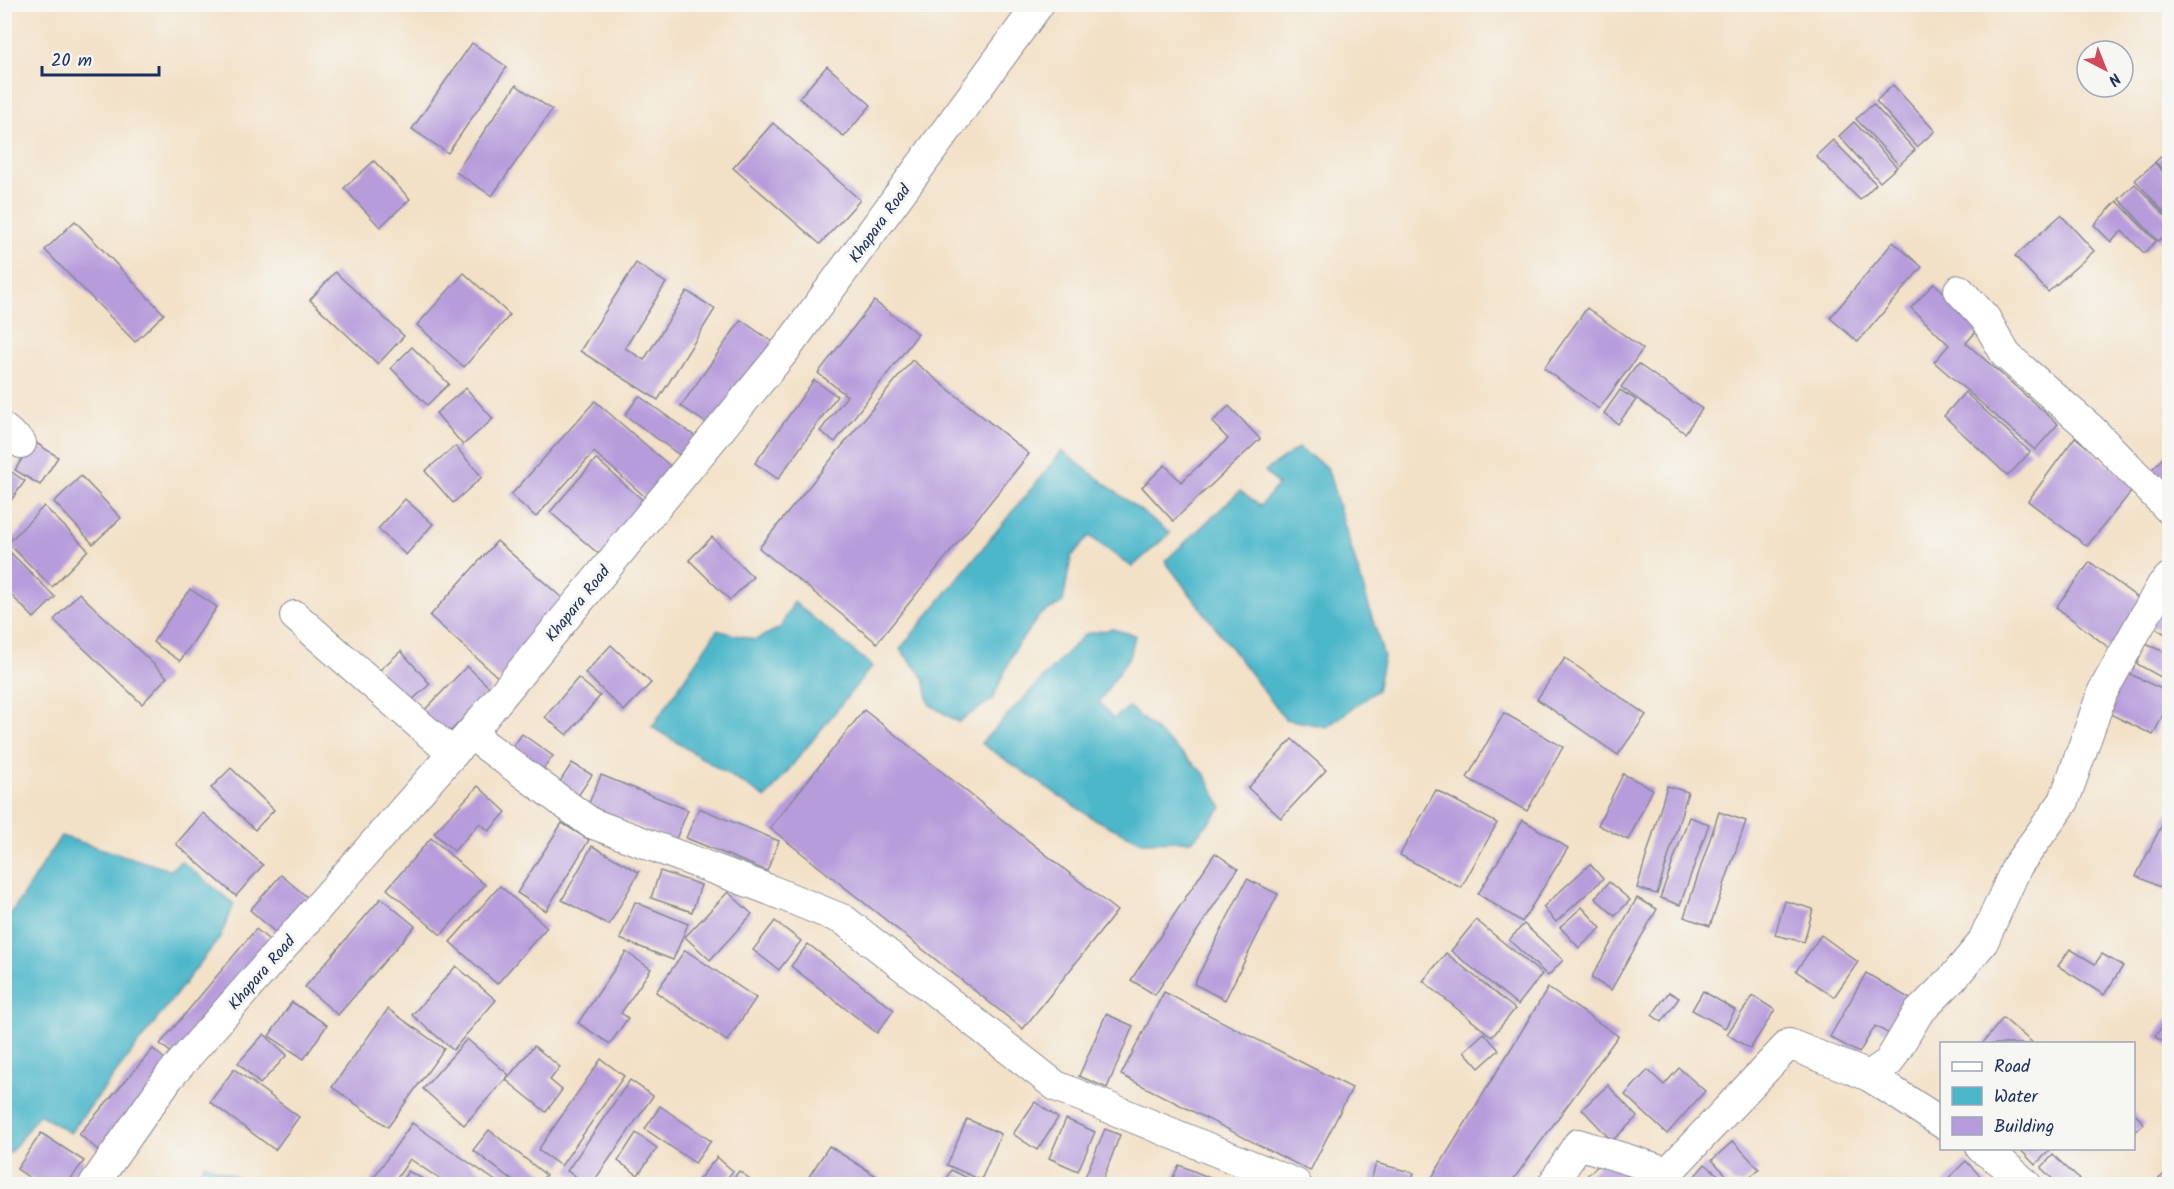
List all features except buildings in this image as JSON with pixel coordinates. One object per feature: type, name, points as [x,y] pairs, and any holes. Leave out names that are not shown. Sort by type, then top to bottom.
[{"type":"street","name":"Khapara Road","points":[[94,1185],[169,1077],[461,744],[786,349],[1039,4]]},
{"type":"street","points":[[1959,290],[1985,318],[2006,355],[2090,428],[2169,510]]},
{"type":"street","points":[[1869,1076],[1889,1062],[1918,1013],[1953,978],[1983,942],[2017,866],[2064,801],[2103,691],[2162,585],[2169,577]]},
{"type":"street","points":[[295,616],[461,744],[591,823],[844,920],[1056,1086],[1296,1185]]},
{"type":"street","points":[[1553,1185],[1578,1144],[1668,1172],[1789,1044],[1869,1076],[1940,1122]]},
{"type":"street","points":[[1983,1150],[2000,1161],[2026,1185]]},
{"type":"water","points":[[1298,448],[1327,467],[1384,657],[1377,690],[1327,727],[1285,719],[1165,561],[1240,491],[1260,506],[1278,485],[1265,471]]},
{"type":"water","points":[[1062,451],[1170,533],[1132,567],[1089,536],[1071,557],[1063,602],[1040,615],[1016,647],[992,700],[958,722],[929,704],[924,678],[900,649]]},
{"type":"water","points":[[794,602],[872,666],[766,798],[652,727],[717,630],[755,640],[780,628]]},
{"type":"water","points":[[1112,629],[1135,635],[1131,654],[1099,702],[1113,719],[1129,707],[1204,773],[1222,808],[1192,841],[1142,842],[1094,819],[981,743],[1085,634]]},
{"type":"water","points":[[61,836],[170,870],[181,861],[234,904],[220,937],[70,1133],[39,1114],[10,1153],[4,1149],[5,923]]},
{"type":"water","points":[[205,1164],[251,1184],[188,1184]]}]
